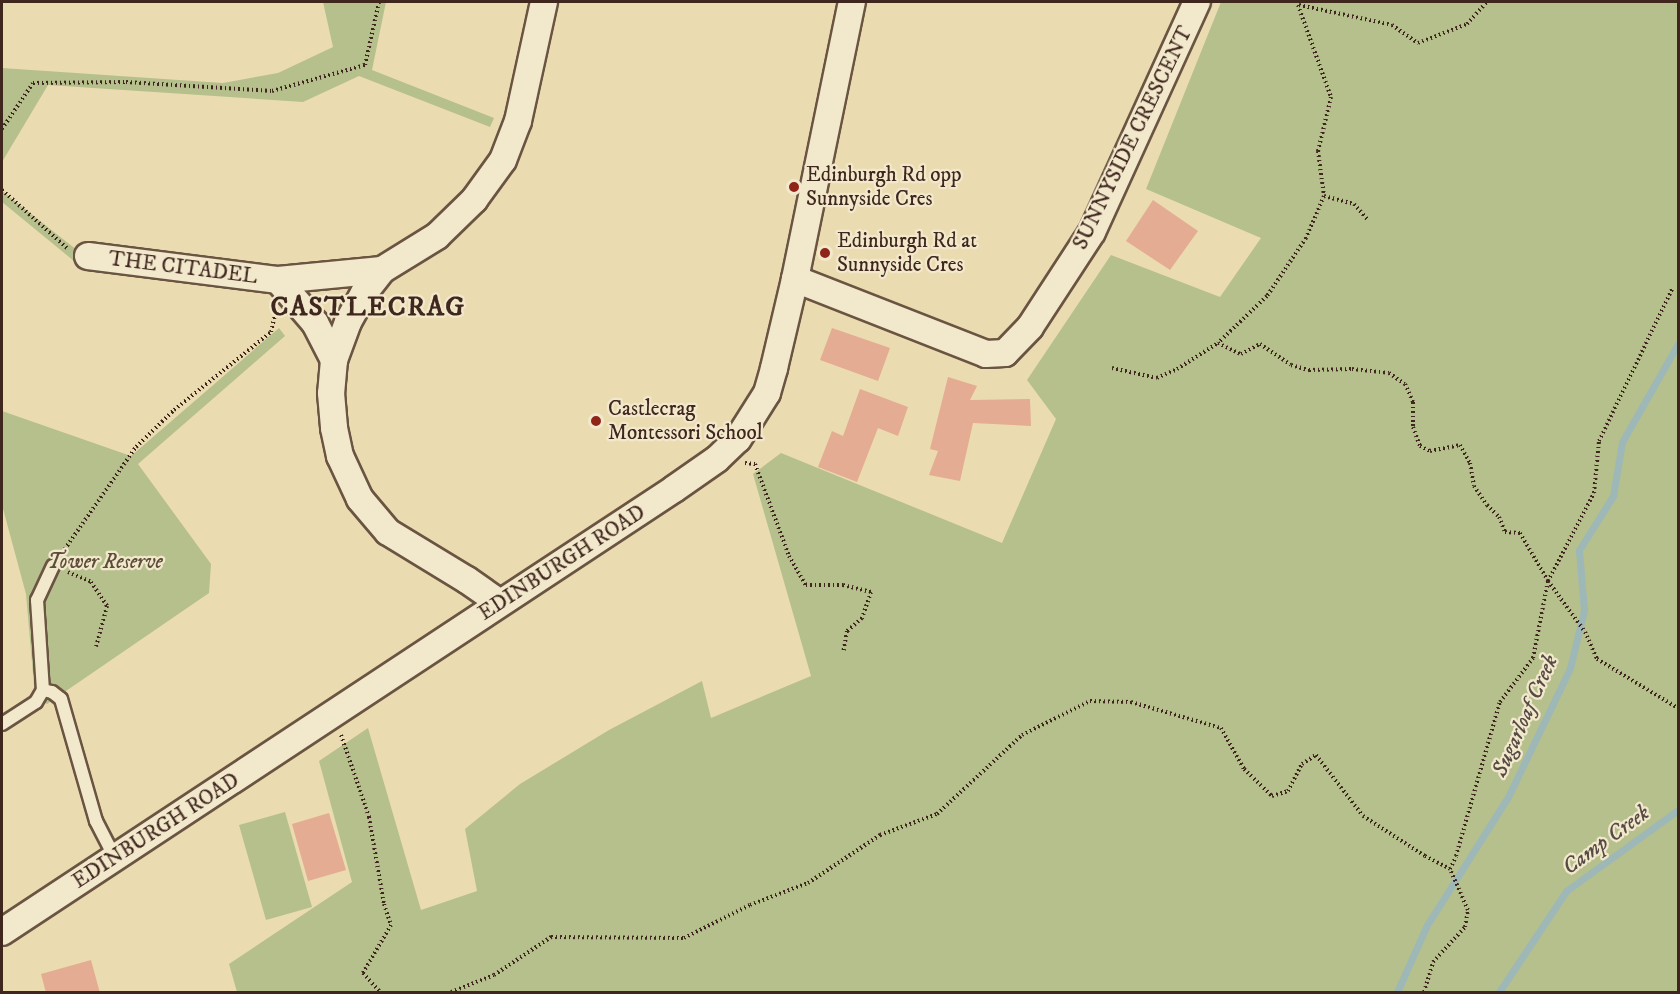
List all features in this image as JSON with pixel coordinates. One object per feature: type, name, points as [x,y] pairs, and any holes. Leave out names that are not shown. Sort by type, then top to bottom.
[{"type":"street","points":[[500,603],[467,579],[388,532],[360,499],[340,456],[334,428],[331,393],[334,360],[348,322],[364,293],[382,270],[436,236],[474,200],[503,160],[518,121],[544,2]]},
{"type":"street","name":"EDINBURGH ROAD","points":[[2,933],[717,459],[738,439],[767,393],[795,279],[852,2]]},
{"type":"street","name":"SUNNYSIDE CRESCENT","points":[[795,279],[986,354],[1005,352],[1030,327],[1092,232],[1197,2]]},
{"type":"street","name":"THE CITADEL","points":[[88,256],[288,282],[315,323],[334,360]]},
{"type":"street","points":[[288,282],[382,270]]},
{"type":"lane","points":[[2,724],[36,702],[43,690],[38,600],[53,566]]},
{"type":"lane","points":[[43,690],[52,692],[61,699],[96,821],[115,858]]},
{"type":"path","points":[[2,129],[33,83],[126,82],[272,91],[365,65],[380,2]]},
{"type":"path","points":[[1298,5],[1303,2]]},
{"type":"path","points":[[1298,5],[1392,25],[1418,43],[1467,24],[1487,2]]},
{"type":"path","points":[[1112,368],[1157,378],[1177,369],[1218,343],[1267,296],[1306,238],[1324,196],[1318,151],[1331,97],[1298,5]]},
{"type":"path","points":[[2,190],[69,249],[88,256]]},
{"type":"path","points":[[1324,196],[1354,204],[1367,219]]},
{"type":"path","points":[[96,647],[107,606],[91,582],[53,566],[136,447],[174,410],[271,332],[288,282]]},
{"type":"path","points":[[1450,869],[1456,856],[1500,702],[1533,658],[1548,581],[1594,492],[1599,441],[1672,289]]},
{"type":"path","points":[[1218,343],[1240,354],[1260,344],[1291,365],[1308,370],[1352,369],[1389,373],[1405,384],[1413,402],[1413,427],[1420,446],[1430,451],[1460,445],[1470,464],[1473,486],[1499,517],[1505,532],[1520,533],[1548,581],[1586,632],[1597,659],[1678,708]]},
{"type":"path","points":[[717,459],[754,464],[789,556],[806,585],[843,585],[871,592],[862,618],[847,631],[843,653]]},
{"type":"path","points":[[451,993],[494,975],[551,937],[684,938],[750,905],[808,883],[880,835],[937,814],[1022,735],[1090,701],[1131,702],[1221,728],[1244,769],[1272,796],[1288,791],[1302,764],[1316,755],[1363,816],[1425,856],[1450,869],[1468,910],[1465,927],[1433,962],[1424,993]]},
{"type":"path","points":[[333,714],[369,817],[384,904],[391,925],[363,973],[380,993]]},
{"type":"green space","points":[[323,2],[386,2],[372,70],[494,118],[490,127],[359,76],[303,102],[48,85],[2,162],[2,68],[223,83],[278,73],[333,47]]},
{"type":"green space","points":[[1221,2],[1678,2],[1678,992],[237,992],[229,964],[352,882],[319,761],[368,728],[421,910],[477,891],[465,829],[520,784],[609,730],[702,681],[711,718],[811,676],[753,474],[781,453],[1002,543],[1056,419],[1027,380],[1111,255],[1220,297],[1261,238],[1146,189]]},
{"type":"green space","points":[[2,191],[87,258],[80,266],[2,202]]},
{"type":"green space","name":"Tower Reserve","points":[[279,328],[285,336],[138,464],[211,564],[209,593],[47,704],[35,697],[26,594],[2,505],[2,411],[131,456]]},
{"type":"green space","points":[[285,812],[312,907],[266,920],[239,825]]},
{"type":"building","points":[[1153,200],[1198,231],[1170,270],[1126,241]]},
{"type":"building","points":[[832,328],[890,348],[878,381],[820,360]]},
{"type":"building","points":[[948,377],[977,386],[970,400],[1030,399],[1031,426],[973,423],[960,481],[929,475],[938,451],[930,449]]},
{"type":"building","points":[[860,389],[908,407],[898,436],[878,428],[857,482],[818,467],[832,431],[843,436]]},
{"type":"building","points":[[329,813],[346,870],[308,881],[292,824]]},
{"type":"building","points":[[91,960],[100,993],[46,993],[41,974]]},
{"type":"waterway","name":"Sugarloaf Creek","points":[[1397,992],[1427,925],[1508,797],[1570,668],[1584,610],[1579,550],[1613,496],[1622,442],[1678,344]]},
{"type":"waterway","name":"Camp Creek","points":[[1499,992],[1566,891],[1678,810]]},
{"type":"place","name":"Edinburgh Rd opp Sunnyside Cres","points":[[794,187]]},
{"type":"place","name":"Edinburgh Rd at Sunnyside Cres","points":[[825,253]]},
{"type":"place","name":"Castlecrag Montessori School","points":[[596,421]]},
{"type":"district","name":"CASTLECRAG","points":[[368,308]]}]
